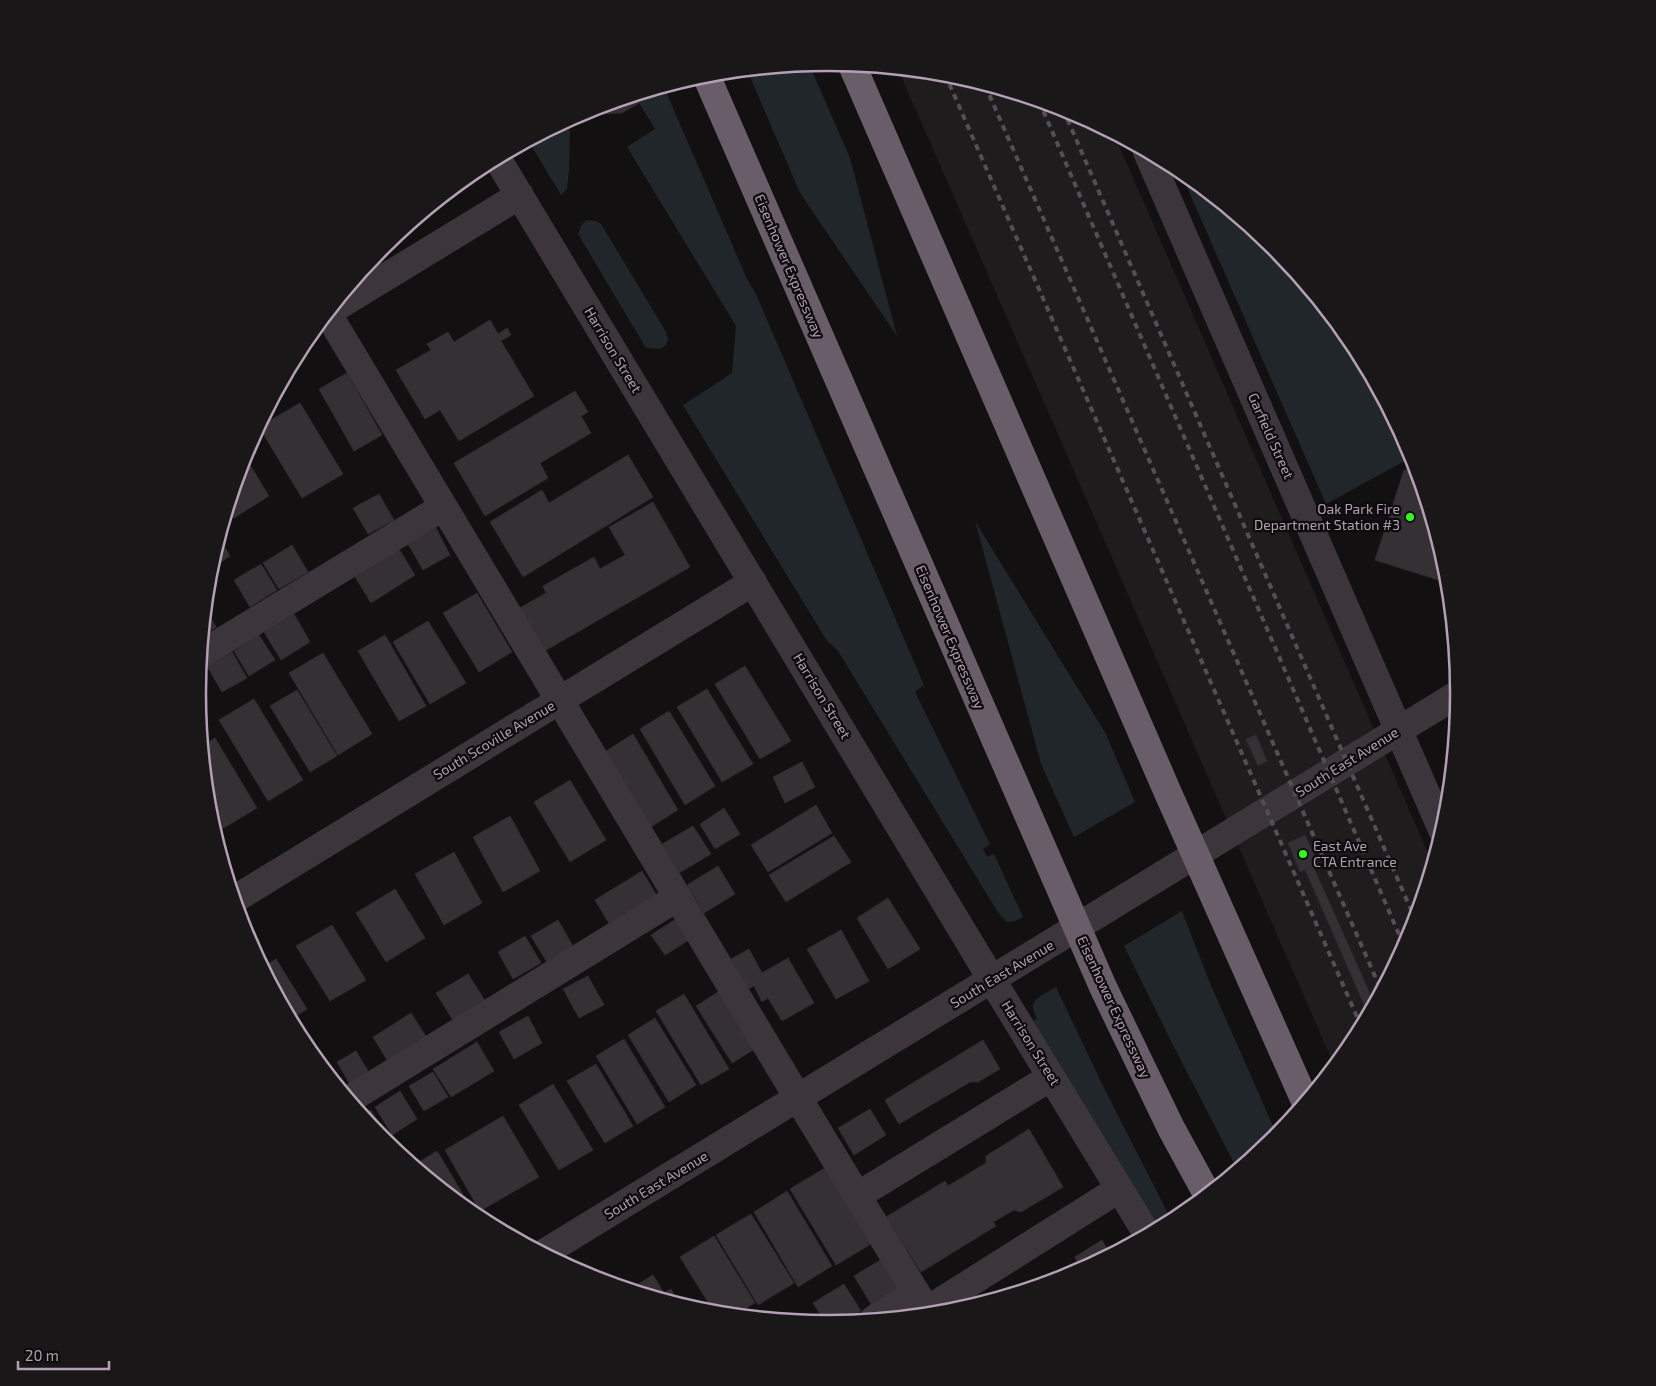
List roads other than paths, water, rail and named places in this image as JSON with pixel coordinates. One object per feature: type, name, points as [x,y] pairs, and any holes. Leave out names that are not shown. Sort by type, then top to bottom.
[{"type":"highway","points":[[855,72],[1168,793],[1302,1094]]},
{"type":"highway","name":"Eisenhower Expressway","points":[[710,83],[1103,987],[1171,1128],[1204,1188]]},
{"type":"street","name":"Garfield Street","points":[[1151,163],[1389,736],[1437,820]]},
{"type":"street","name":"Harrison Street","points":[[501,165],[1143,1228]]},
{"type":"street","points":[[346,302],[520,195]]},
{"type":"street","points":[[333,318],[443,507],[924,1305]]},
{"type":"street","points":[[208,650],[443,507]]},
{"type":"street","name":"South Scoville Avenue","points":[[240,896],[753,582]]},
{"type":"street","name":"South East Avenue","points":[[550,1249],[1450,699]]},
{"type":"street","points":[[355,1096],[678,897]]},
{"type":"street","points":[[857,1196],[1051,1077]]},
{"type":"street","points":[[911,1309],[924,1305],[1119,1189]]},
{"type":"railway","points":[[949,83],[1357,1018]]},
{"type":"railway","points":[[988,92],[1378,983]]},
{"type":"railway","points":[[1043,110],[1400,936]]},
{"type":"railway","points":[[1068,120],[1411,909]]},
{"type":"place","name":"Oak Park Fire Department Station #3","points":[[1410,517]]},
{"type":"place","name":"East Ave CTA Entrance","points":[[1303,854]]}]
